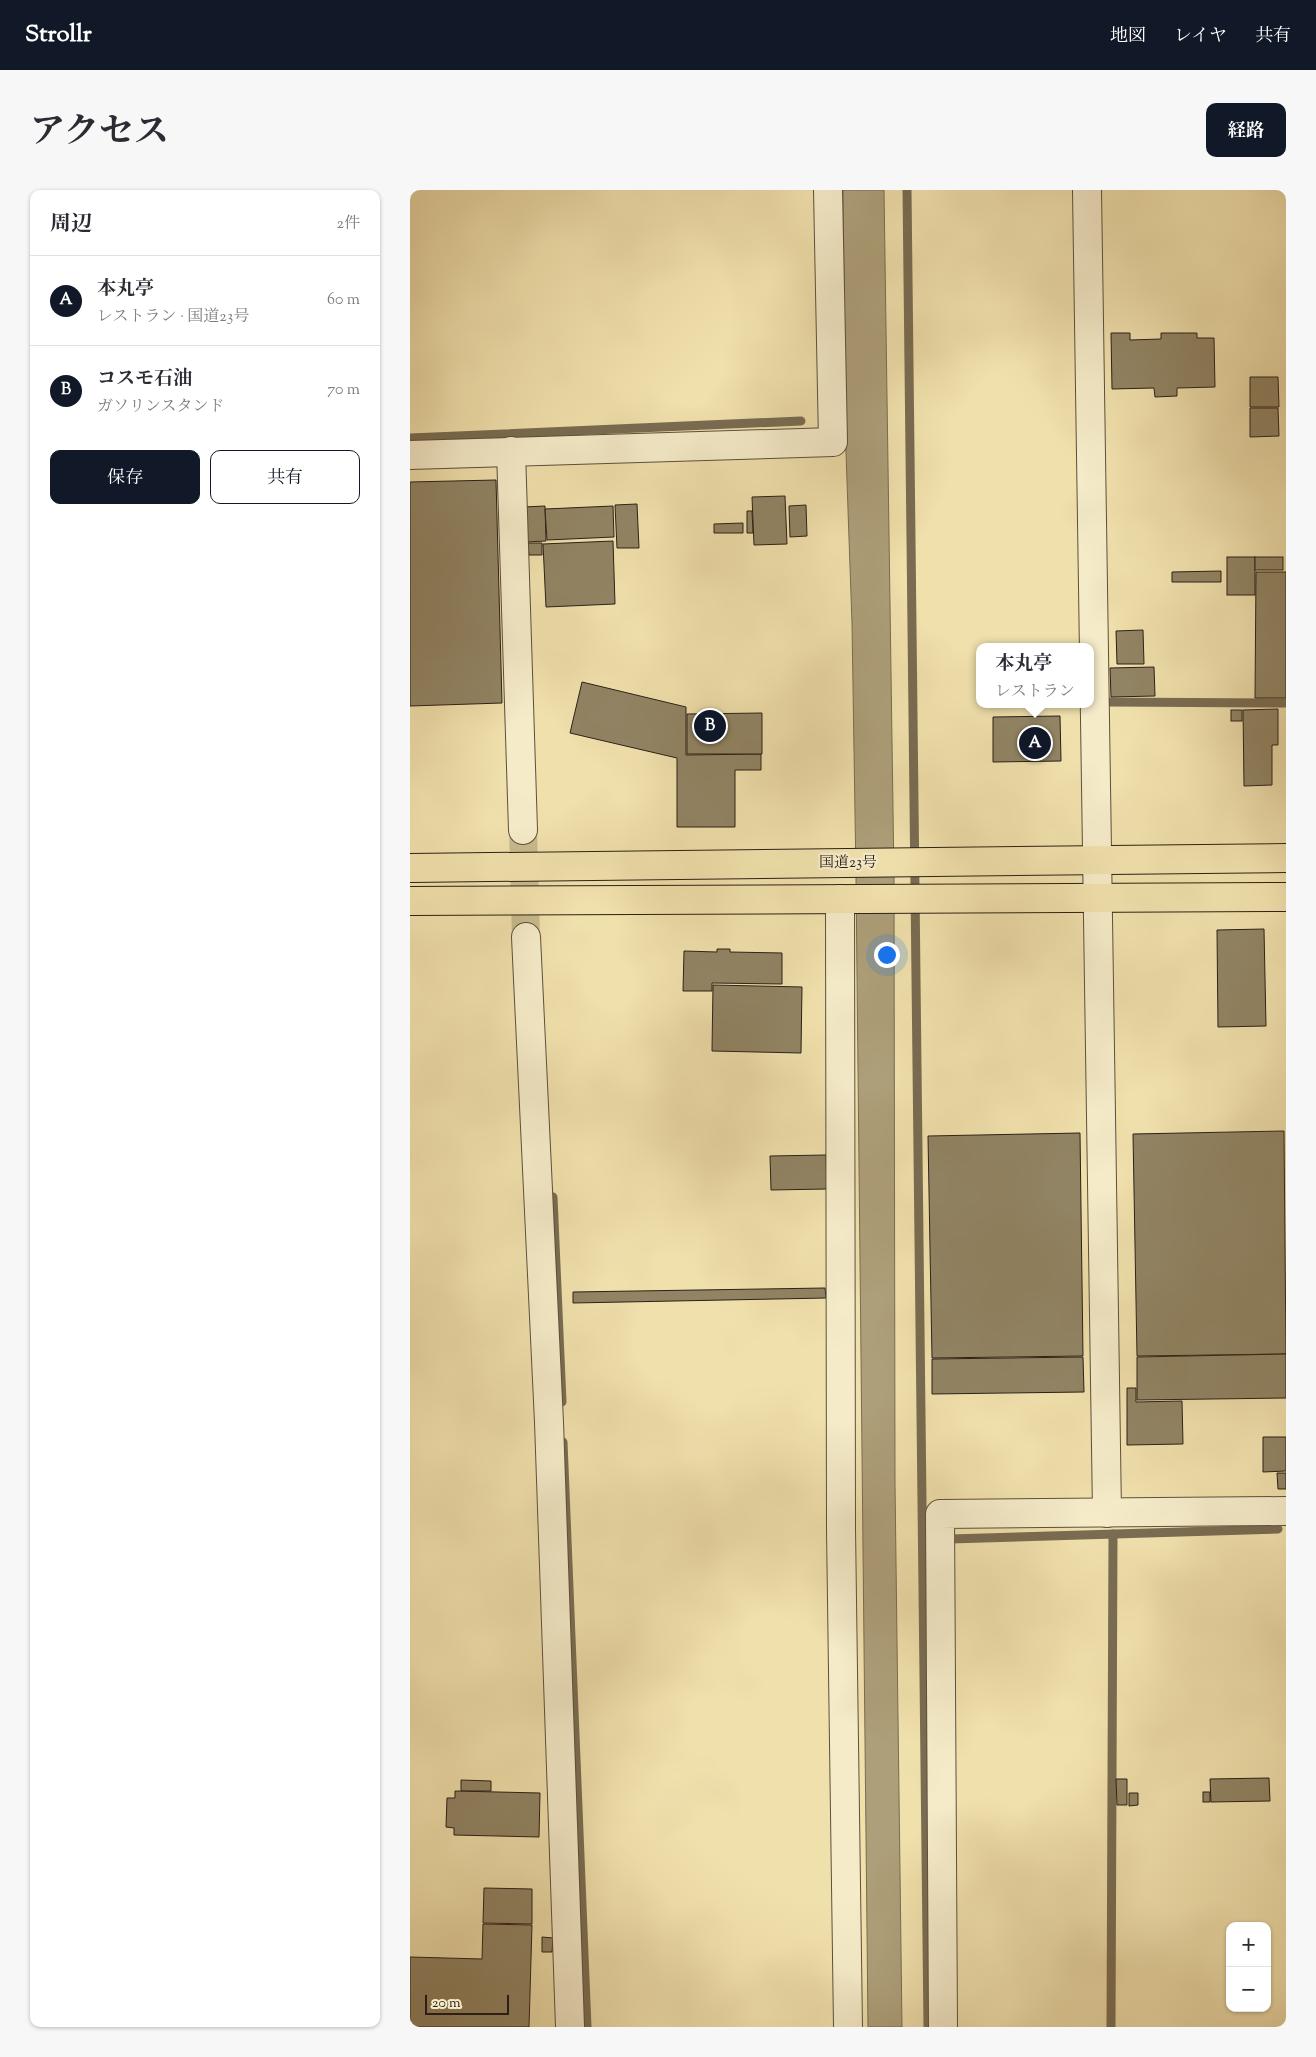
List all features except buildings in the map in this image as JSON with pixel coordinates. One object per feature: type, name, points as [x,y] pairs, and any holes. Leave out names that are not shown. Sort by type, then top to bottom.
[{"type":"highway","name":"国道23号","points":[[410,868],[845,862],[1098,862],[1286,858]]},
{"type":"highway","points":[[410,901],[1286,897]]},
{"type":"street","points":[[410,455],[833,442],[828,190]]},
{"type":"street","points":[[1087,190],[1107,1513]]},
{"type":"street","points":[[512,451],[523,830]]},
{"type":"street","points":[[842,899],[841,1529],[848,2027]]},
{"type":"street","points":[[526,937],[549,1422],[570,2027]]},
{"type":"street","points":[[943,2027],[940,1514],[1286,1512]]},
{"type":"shaded area","points":[[843,190],[884,190],[894,878],[895,1483],[902,2027],[868,2027],[856,877],[852,623],[846,453]]},
{"type":"waterway","points":[[907,190],[928,2027]]},
{"type":"waterway","points":[[410,438],[801,421]]},
{"type":"waterway","points":[[1108,702],[1286,703]]},
{"type":"waterway","points":[[553,1197],[562,1402]]},
{"type":"waterway","points":[[563,1442],[587,2027]]},
{"type":"waterway","points":[[950,1539],[1278,1529]]},
{"type":"waterway","points":[[1111,2027],[1113,1534]]},
{"type":"tunnel","points":[[523,830],[526,937]]},
{"type":"place","name":"コスモ石油","points":[[710,726]]},
{"type":"place","name":"本丸亭","points":[[1035,743]]}]
